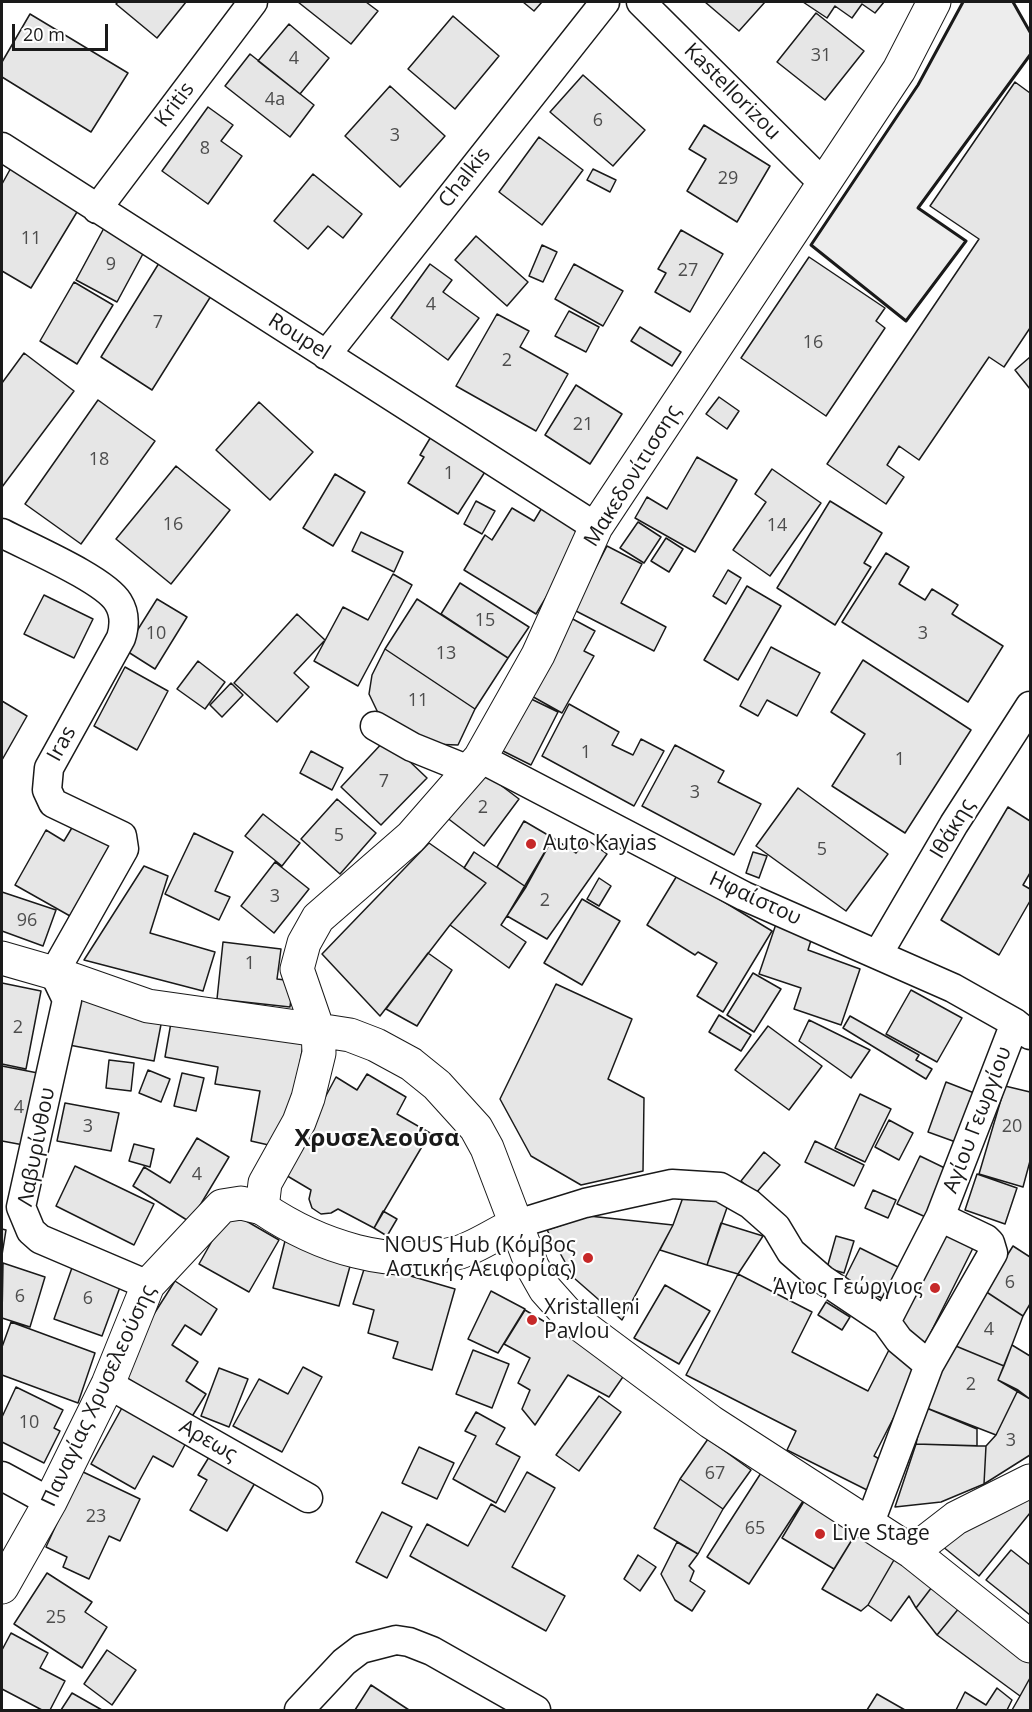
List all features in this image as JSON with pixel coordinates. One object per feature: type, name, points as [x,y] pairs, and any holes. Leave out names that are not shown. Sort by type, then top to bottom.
[{"type":"main road","name":"Μακεδονίτισσης","points":[[262,1208],[266,1184],[299,1122],[314,1081],[319,1053],[318,1030],[297,969],[304,943],[318,918],[411,837],[475,764],[538,654],[596,527],[899,70],[934,2]]},
{"type":"main road","points":[[2,958],[54,973],[148,1006],[350,1035],[376,1045],[411,1064],[437,1085],[476,1128],[487,1148],[514,1225],[545,1289],[570,1317],[711,1422],[912,1552],[1030,1646]]},
{"type":"main road","name":"Παναγίας Χρυσελεούσης","points":[[2,1587],[50,1502],[108,1384],[148,1285],[222,1206],[241,1203],[262,1208],[299,1230],[333,1246],[399,1258],[417,1258],[462,1251],[514,1225]]},
{"type":"main road","points":[[912,1552],[956,1518],[1030,1481]]},
{"type":"street","name":"Kritis","points":[[97,209],[253,2]]},
{"type":"street","name":"Chalkis","points":[[326,355],[605,2]]},
{"type":"street","name":"Kastellorizou","points":[[641,2],[822,183]]},
{"type":"street","name":"Roupel","points":[[2,147],[596,527]]},
{"type":"street","name":"Iras","points":[[2,533],[102,586],[119,602],[123,614],[121,638],[49,768],[46,790],[53,803],[122,836],[124,849],[54,973]]},
{"type":"street","name":"Ιθάκης","points":[[878,954],[954,824],[1030,706]]},
{"type":"street","name":"Ηφαίστου","points":[[375,726],[412,747],[475,764],[744,896],[953,988],[1023,1029]]},
{"type":"street","name":"Λαβυρίνθου","points":[[54,973],[67,1000],[21,1207],[24,1220],[40,1239],[148,1285]]},
{"type":"street","name":"Αγίου Γεωργίου","points":[[886,1322],[940,1217],[1023,1029]]},
{"type":"street","points":[[514,1225],[585,1203],[672,1184],[720,1187],[750,1204],[776,1227],[791,1252],[822,1279],[886,1322],[899,1340],[929,1365]]},
{"type":"street","name":"Αγίου Γεωργίου","points":[[868,1525],[929,1365],[993,1253],[986,1239],[940,1217]]},
{"type":"street","name":"Αρεως","points":[[108,1384],[308,1498]]},
{"type":"street","points":[[2,1476],[50,1502]]},
{"type":"street","points":[[298,1710],[344,1662],[362,1649],[396,1640],[410,1642],[432,1651],[536,1710]]},
{"type":"shaded area","points":[[963,2],[1013,2],[1030,32],[1030,55],[918,208],[966,241],[906,321],[811,245],[918,85]]},
{"type":"building","points":[[118,2],[186,2],[157,38],[116,4]]},
{"type":"building","points":[[298,2],[366,2],[378,11],[351,44]]},
{"type":"building","points":[[523,2],[542,2],[534,11]]},
{"type":"building","points":[[705,2],[765,2],[739,31]]},
{"type":"building","points":[[803,2],[884,2],[875,13],[862,4],[852,18],[835,6],[827,18]]},
{"type":"building","points":[[816,13],[864,51],[825,100],[777,62]]},
{"type":"building","points":[[30,14],[128,73],[91,132],[2,77],[2,62]]},
{"type":"building","points":[[453,16],[499,56],[455,109],[408,69]]},
{"type":"building","points":[[289,24],[329,58],[300,94],[258,61]]},
{"type":"building","points":[[250,54],[314,105],[290,137],[225,86]]},
{"type":"building","points":[[583,75],[645,130],[613,166],[550,112]]},
{"type":"building","points":[[1015,82],[1030,93],[1030,328],[1004,367],[989,357],[919,460],[899,446],[887,465],[904,477],[886,504],[827,464],[979,239],[930,206]]},
{"type":"building","points":[[390,86],[445,136],[400,187],[345,136]]},
{"type":"building","points":[[208,107],[233,125],[221,141],[242,156],[208,204],[162,171]]},
{"type":"building","points":[[704,125],[770,166],[737,222],[687,191],[706,159],[689,149]]},
{"type":"building","points":[[539,137],[583,170],[542,225],[499,192]]},
{"type":"building","points":[[12,166],[80,207],[31,288],[2,271],[2,184]]},
{"type":"building","points":[[593,169],[616,180],[610,192],[587,180]]},
{"type":"building","points":[[313,174],[362,214],[343,238],[328,226],[308,249],[274,221]]},
{"type":"building","points":[[104,228],[145,250],[117,302],[76,280]]},
{"type":"building","points":[[681,230],[723,254],[690,312],[655,292],[666,273],[658,269]]},
{"type":"building","points":[[476,236],[528,282],[507,306],[455,260]]},
{"type":"building","points":[[542,245],[557,252],[543,282],[529,276]]},
{"type":"building","points":[[164,255],[216,288],[152,390],[101,357]]},
{"type":"building","points":[[809,257],[885,308],[876,321],[885,328],[826,416],[741,358]]},
{"type":"building","points":[[430,264],[452,280],[443,292],[479,318],[448,360],[391,318]]},
{"type":"building","points":[[574,264],[623,291],[603,326],[555,299]]},
{"type":"building","points":[[74,282],[113,305],[77,364],[40,341]]},
{"type":"building","points":[[569,311],[599,327],[586,352],[555,336]]},
{"type":"building","points":[[497,314],[529,331],[520,347],[568,374],[536,431],[456,386]]},
{"type":"building","points":[[640,327],[681,352],[672,366],[631,341]]},
{"type":"building","points":[[24,353],[74,391],[2,487],[2,383]]},
{"type":"building","points":[[1030,357],[1030,389],[1015,370]]},
{"type":"building","points":[[576,385],[622,414],[590,464],[545,435]]},
{"type":"building","points":[[719,397],[739,411],[727,429],[706,414]]},
{"type":"building","points":[[98,400],[155,441],[81,544],[25,504]]},
{"type":"building","points":[[259,402],[313,452],[270,500],[216,450]]},
{"type":"building","points":[[435,430],[490,464],[458,514],[408,483],[424,457],[420,455]]},
{"type":"building","points":[[697,457],[737,480],[695,552],[635,518],[647,497],[667,509]]},
{"type":"building","points":[[176,466],[230,510],[171,584],[116,539]]},
{"type":"building","points":[[772,469],[821,503],[770,576],[733,550],[766,502],[755,494]]},
{"type":"building","points":[[335,474],[365,492],[333,546],[303,528]]},
{"type":"building","points":[[476,501],[495,511],[482,534],[464,524]]},
{"type":"building","points":[[546,501],[589,526],[536,614],[464,570],[485,535],[492,540],[512,508],[534,521]]},
{"type":"building","points":[[830,501],[882,533],[864,563],[871,567],[835,625],[777,588]]},
{"type":"building","points":[[638,522],[661,537],[644,563],[620,548]]},
{"type":"building","points":[[361,532],[403,552],[394,572],[352,551]]},
{"type":"building","points":[[666,538],[683,549],[669,572],[651,561]]},
{"type":"building","points":[[607,546],[642,564],[621,603],[666,627],[654,651],[574,610]]},
{"type":"building","points":[[886,553],[909,567],[899,584],[925,600],[932,589],[958,605],[952,614],[1003,646],[968,702],[842,622]]},
{"type":"building","points":[[728,570],[741,578],[726,604],[713,596]]},
{"type":"building","points":[[393,574],[412,585],[358,686],[314,661],[343,607],[368,620]]},
{"type":"building","points":[[460,583],[529,627],[508,658],[441,614]]},
{"type":"building","points":[[747,586],[781,606],[738,680],[704,660]]},
{"type":"building","points":[[44,595],[93,619],[74,658],[24,634]]},
{"type":"building","points":[[157,599],[187,617],[155,669],[125,650]]},
{"type":"building","points":[[417,599],[508,658],[475,709],[385,649]]},
{"type":"building","points":[[297,614],[325,640],[294,673],[309,687],[277,722],[234,683]]},
{"type":"building","points":[[569,617],[595,631],[584,651],[594,656],[562,713],[528,694]]},
{"type":"building","points":[[771,647],[820,673],[797,716],[767,700],[758,716],[740,706]]},
{"type":"building","points":[[385,649],[475,709],[458,745],[429,744],[380,717],[369,694],[372,675]]},
{"type":"building","points":[[863,660],[971,730],[905,833],[832,786],[865,734],[831,712]]},
{"type":"building","points":[[198,661],[225,682],[205,709],[177,689]]},
{"type":"building","points":[[125,667],[168,691],[137,750],[94,726]]},
{"type":"building","points":[[231,683],[243,695],[222,717],[210,705]]},
{"type":"building","points":[[523,695],[558,712],[531,765],[497,748]]},
{"type":"building","points":[[2,701],[27,716],[2,760]]},
{"type":"building","points":[[569,704],[619,732],[612,745],[633,755],[641,739],[664,751],[634,806],[542,756]]},
{"type":"building","points":[[386,739],[427,778],[381,825],[341,787]]},
{"type":"building","points":[[675,745],[724,771],[718,782],[761,804],[734,855],[642,806]]},
{"type":"building","points":[[311,751],[343,768],[332,790],[300,773]]},
{"type":"building","points":[[482,771],[519,799],[484,846],[446,817]]},
{"type":"building","points":[[798,788],[888,854],[846,911],[756,846]]},
{"type":"building","points":[[337,799],[376,833],[340,874],[301,839]]},
{"type":"building","points":[[1008,807],[1030,821],[1030,873],[1023,885],[1030,889],[1030,901],[999,955],[941,920]]},
{"type":"building","points":[[263,814],[300,843],[282,866],[245,836]]},
{"type":"building","points":[[76,821],[113,842],[70,916],[15,885],[46,830],[64,841]]},
{"type":"building","points":[[524,821],[553,838],[526,887],[497,867]]},
{"type":"building","points":[[194,833],[233,852],[215,891],[230,897],[219,920],[165,894]]},
{"type":"building","points":[[553,838],[576,853],[586,839],[607,854],[547,939],[507,916]]},
{"type":"building","points":[[429,843],[486,883],[450,925],[380,1016],[322,954]]},
{"type":"building","points":[[474,852],[526,887],[501,925],[526,942],[509,968],[450,925],[486,883],[464,868]]},
{"type":"building","points":[[753,852],[767,856],[759,878],[746,873]]},
{"type":"building","points":[[275,862],[309,889],[274,933],[241,906]]},
{"type":"building","points":[[144,866],[168,876],[150,933],[215,952],[203,991],[84,960]]},
{"type":"building","points":[[678,874],[772,931],[723,1012],[697,996],[717,963],[698,952],[695,955],[647,925]]},
{"type":"building","points":[[599,878],[611,886],[599,906],[587,899]]},
{"type":"building","points":[[2,892],[56,910],[43,946],[2,931]]},
{"type":"building","points":[[582,899],[620,921],[582,985],[544,963]]},
{"type":"building","points":[[776,924],[812,937],[808,950],[860,969],[841,1025],[794,1009],[801,988],[759,974]]},
{"type":"building","points":[[223,942],[281,949],[277,979],[293,981],[290,1007],[217,999]]},
{"type":"building","points":[[428,953],[452,970],[417,1026],[386,1009]]},
{"type":"building","points":[[753,973],[781,989],[754,1032],[727,1015]]},
{"type":"building","points":[[2,983],[41,991],[26,1069],[2,1064]]},
{"type":"building","points":[[556,984],[632,1019],[608,1079],[644,1098],[643,1171],[581,1185],[531,1156],[500,1099]]},
{"type":"building","points":[[911,990],[962,1018],[937,1062],[886,1034]]},
{"type":"building","points":[[78,998],[163,1014],[154,1061],[69,1045]]},
{"type":"building","points":[[173,1011],[305,1034],[294,1097],[273,1146],[251,1141],[260,1091],[215,1084],[218,1067],[165,1057]]},
{"type":"building","points":[[719,1015],[751,1035],[741,1051],[709,1032]]},
{"type":"building","points":[[850,1016],[919,1055],[916,1060],[932,1069],[926,1079],[843,1028]]},
{"type":"building","points":[[809,1020],[870,1050],[851,1078],[799,1041]]},
{"type":"building","points":[[768,1026],[822,1066],[789,1110],[735,1070]]},
{"type":"building","points":[[109,1060],[134,1063],[131,1091],[106,1088]]},
{"type":"building","points":[[2,1066],[43,1074],[29,1146],[2,1141]]},
{"type":"building","points":[[148,1070],[170,1079],[161,1102],[139,1093]]},
{"type":"building","points":[[182,1073],[204,1078],[196,1111],[174,1106]]},
{"type":"building","points":[[367,1074],[406,1097],[397,1114],[430,1133],[374,1228],[338,1209],[331,1213],[321,1214],[312,1208],[309,1199],[311,1190],[284,1174],[336,1077],[357,1090]]},
{"type":"building","points":[[946,1082],[982,1096],[964,1145],[928,1132]]},
{"type":"building","points":[[1005,1086],[1030,1092],[1030,1161],[1023,1187],[979,1174]]},
{"type":"building","points":[[860,1094],[891,1109],[865,1162],[835,1148]]},
{"type":"building","points":[[65,1103],[119,1113],[111,1151],[57,1141]]},
{"type":"building","points":[[889,1120],[913,1133],[899,1160],[875,1147]]},
{"type":"building","points":[[197,1138],[229,1157],[190,1222],[133,1186],[144,1167],[170,1183]]},
{"type":"building","points":[[815,1141],[864,1165],[854,1186],[805,1162]]},
{"type":"building","points":[[134,1144],[154,1149],[150,1167],[129,1161]]},
{"type":"building","points":[[764,1152],[780,1165],[756,1193],[741,1181]]},
{"type":"building","points":[[920,1156],[953,1172],[930,1219],[897,1204]]},
{"type":"building","points":[[75,1166],[154,1204],[134,1245],[56,1206]]},
{"type":"building","points":[[977,1174],[1017,1188],[1005,1224],[965,1210]]},
{"type":"building","points":[[686,1189],[730,1199],[707,1265],[660,1250],[673,1225]]},
{"type":"building","points":[[873,1190],[896,1200],[888,1218],[865,1208]]},
{"type":"building","points":[[229,1211],[279,1240],[249,1292],[199,1264]]},
{"type":"building","points":[[383,1211],[397,1219],[387,1236],[374,1228]]},
{"type":"building","points":[[589,1216],[673,1225],[622,1320],[574,1278],[547,1230]]},
{"type":"building","points":[[721,1223],[763,1236],[738,1274],[707,1265]]},
{"type":"building","points":[[2,1229],[6,1230],[2,1255]]},
{"type":"building","name":"Άγιος Γεώργιος","points":[[945,1231],[974,1246],[925,1344],[896,1329]]},
{"type":"building","points":[[836,1236],[854,1241],[844,1273],[827,1268]]},
{"type":"building","points":[[285,1241],[352,1259],[339,1306],[273,1288]]},
{"type":"building","points":[[1013,1246],[1030,1257],[1030,1304],[1023,1316],[985,1291]]},
{"type":"building","points":[[860,1248],[906,1271],[890,1302],[844,1280]]},
{"type":"building","points":[[74,1262],[123,1279],[102,1336],[54,1319]]},
{"type":"building","points":[[3,1263],[45,1277],[30,1327],[2,1318]]},
{"type":"building","points":[[366,1263],[455,1289],[432,1370],[393,1358],[398,1342],[368,1333],[374,1310],[353,1304]]},
{"type":"building","points":[[738,1274],[812,1312],[792,1352],[868,1391],[891,1346],[927,1365],[901,1419],[895,1415],[874,1456],[883,1461],[869,1491],[787,1450],[796,1431],[686,1375]]},
{"type":"building","points":[[175,1281],[217,1309],[201,1335],[185,1325],[172,1345],[198,1362],[186,1381],[206,1394],[191,1418],[117,1372]]},
{"type":"building","points":[[665,1285],[710,1311],[679,1364],[634,1338]]},
{"type":"building","points":[[491,1291],[525,1309],[498,1353],[468,1339]]},
{"type":"building","points":[[985,1291],[1023,1316],[1004,1366],[951,1344]]},
{"type":"building","points":[[826,1302],[850,1317],[842,1330],[818,1315]]},
{"type":"building","points":[[525,1310],[627,1371],[609,1397],[568,1375],[535,1425],[522,1409],[530,1390],[518,1383],[530,1358],[504,1344]]},
{"type":"building","points":[[11,1322],[95,1353],[78,1403],[2,1375],[2,1347]]},
{"type":"building","points":[[951,1344],[1004,1366],[998,1380],[1018,1390],[996,1435],[924,1407]]},
{"type":"building","points":[[1012,1345],[1030,1356],[1030,1399],[998,1380]]},
{"type":"building","points":[[473,1350],[509,1364],[492,1408],[456,1394]]},
{"type":"building","points":[[303,1367],[322,1377],[282,1452],[233,1426],[259,1379],[288,1394]]},
{"type":"building","points":[[219,1368],[248,1379],[229,1427],[201,1416]]},
{"type":"building","points":[[16,1387],[63,1410],[54,1428],[60,1431],[44,1463],[2,1442],[2,1417]]},
{"type":"building","points":[[1018,1390],[1030,1399],[1030,1455],[984,1484],[986,1446],[996,1435]]},
{"type":"building","points":[[599,1396],[621,1412],[579,1471],[556,1455]]},
{"type":"building","points":[[123,1406],[187,1441],[173,1467],[153,1456],[135,1489],[91,1464]]},
{"type":"building","points":[[924,1407],[977,1429],[977,1446],[916,1444]]},
{"type":"building","points":[[476,1412],[505,1428],[496,1444],[520,1457],[496,1503],[453,1479],[476,1436],[465,1431]]},
{"type":"building","points":[[708,1439],[751,1470],[723,1509],[680,1479]]},
{"type":"building","points":[[916,1444],[986,1446],[984,1484],[941,1502],[895,1507]]},
{"type":"building","points":[[419,1447],[454,1463],[437,1499],[402,1483]]},
{"type":"building","points":[[214,1449],[259,1476],[227,1531],[190,1510],[207,1480],[198,1475]]},
{"type":"building","points":[[81,1471],[140,1499],[120,1541],[109,1536],[89,1579],[63,1567],[67,1557],[46,1547]]},
{"type":"building","points":[[527,1472],[555,1488],[512,1567],[565,1596],[546,1631],[410,1556],[427,1524],[468,1546],[491,1504],[505,1512]]},
{"type":"building","points":[[761,1473],[803,1501],[749,1584],[707,1557]]},
{"type":"building","points":[[680,1479],[723,1509],[698,1554],[654,1528]]},
{"type":"building","points":[[1030,1490],[1030,1513],[979,1576],[942,1546]]},
{"type":"building","name":"Live Stage","points":[[806,1498],[858,1530],[834,1569],[782,1538]]},
{"type":"building","points":[[382,1512],[412,1527],[387,1578],[356,1562]]},
{"type":"building","points":[[858,1530],[898,1553],[868,1605],[861,1611],[822,1589]]},
{"type":"building","points":[[677,1542],[698,1554],[689,1566],[694,1571],[690,1581],[705,1591],[692,1611],[675,1600],[661,1574]]},
{"type":"building","points":[[1011,1550],[1030,1565],[1030,1615],[986,1580]]},
{"type":"building","points":[[898,1553],[935,1583],[916,1608],[909,1596],[891,1621],[868,1605]]},
{"type":"building","points":[[638,1555],[656,1567],[640,1591],[624,1579]]},
{"type":"building","points":[[47,1573],[92,1602],[85,1612],[107,1627],[82,1668],[14,1624]]},
{"type":"building","points":[[935,1583],[960,1607],[937,1635],[916,1608]]},
{"type":"building","points":[[960,1607],[1030,1662],[1030,1678],[1020,1696],[937,1635]]},
{"type":"building","points":[[11,1633],[48,1653],[40,1668],[65,1681],[50,1710],[42,1710],[2,1689],[2,1650]]},
{"type":"building","points":[[107,1650],[136,1670],[112,1705],[84,1684]]},
{"type":"building","points":[[1030,1678],[1030,1710],[1012,1710],[1020,1696]]},
{"type":"building","points":[[371,1685],[409,1710],[355,1710]]},
{"type":"building","points":[[997,1688],[1012,1700],[1007,1710],[956,1710],[965,1692],[986,1705]]},
{"type":"building","points":[[72,1693],[102,1710],[61,1710]]},
{"type":"building","points":[[877,1694],[905,1710],[867,1710]]},
{"type":"wall","points":[[963,2],[918,85],[811,245],[906,321],[966,241],[918,208],[1030,55]]},
{"type":"wall","points":[[1013,2],[1030,32]]},
{"type":"place","name":"Auto Kayias","points":[[531,844]]},
{"type":"place","name":"NOUS Hub (Κόμβος Αστικής Αειφορίας)","points":[[588,1258]]},
{"type":"place","name":"Άγιος Γεώργιος","points":[[935,1288]]},
{"type":"place","name":"Xristalleni Pavlou","points":[[532,1320]]},
{"type":"place","name":"Live Stage","points":[[820,1534]]},
{"type":"district","name":"Χρυσελεούσα","points":[[377,1139]]}]
